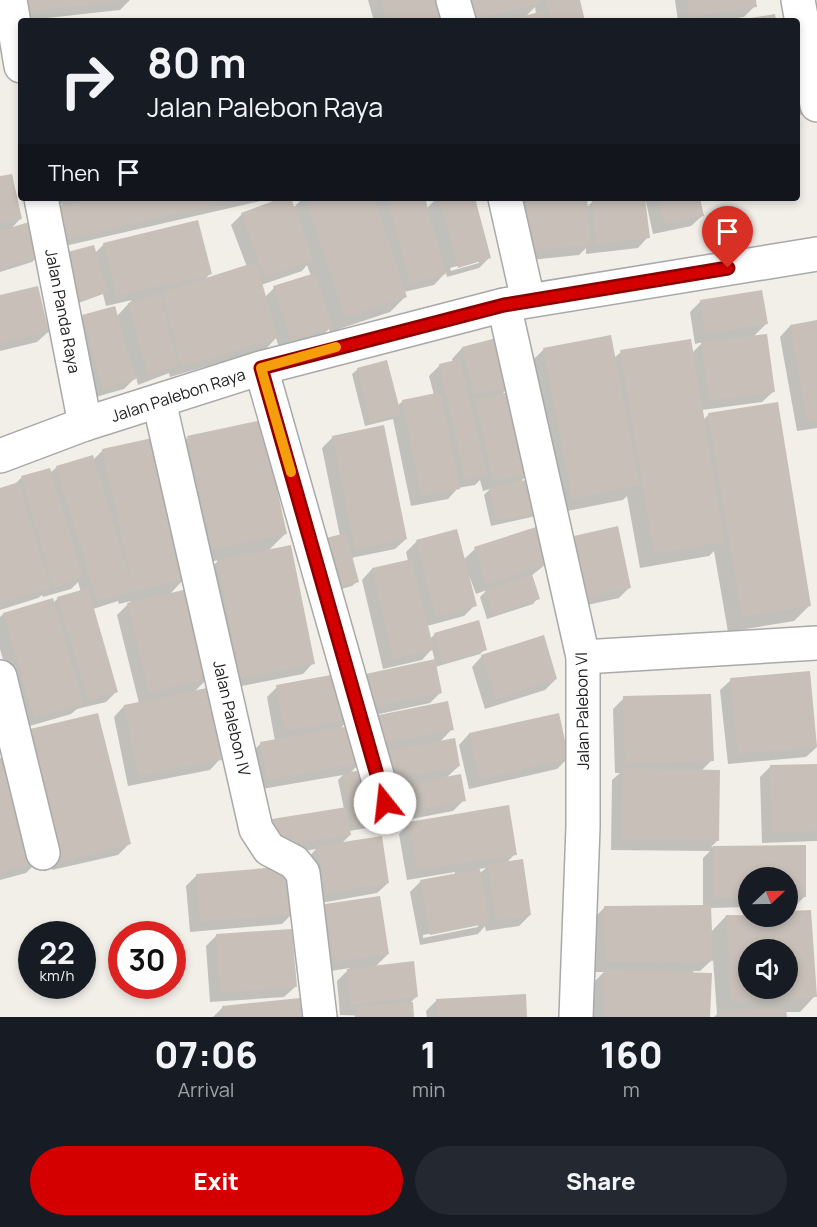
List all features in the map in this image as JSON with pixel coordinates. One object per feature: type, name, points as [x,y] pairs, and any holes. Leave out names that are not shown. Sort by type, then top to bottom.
[{"type":"street","points":[[10,0],[13,53]]},
{"type":"street","points":[[453,0],[458,18]]},
{"type":"street","points":[[798,0],[817,105]]},
{"type":"street","name":"Jalan Panda Raya","points":[[42,201],[85,424]]},
{"type":"street","name":"Jalan Palebon VI","points":[[505,201],[516,302],[584,657],[583,827],[576,1017]]},
{"type":"street","name":"Jalan Palebon Raya","points":[[0,456],[85,424],[261,368],[516,302],[817,254]]},
{"type":"street","points":[[261,368],[385,803]]},
{"type":"street","name":"Jalan Palebon IV","points":[[159,401],[256,829],[269,849],[294,862],[303,873],[320,1017]]},
{"type":"street","points":[[584,657],[817,643]]},
{"type":"street","points":[[0,677],[43,853]]},
{"type":"building","points":[[20,0],[118,0],[118,2],[22,12]]},
{"type":"building","points":[[381,0],[442,0],[447,18],[386,18]]},
{"type":"building","points":[[465,0],[540,0],[541,3],[483,18],[470,18]]},
{"type":"building","points":[[546,0],[580,0],[584,18],[550,18]]},
{"type":"building","points":[[687,0],[756,0],[757,7],[689,18]]},
{"type":"building","points":[[543,11],[545,18],[516,18]]},
{"type":"building","points":[[775,14],[776,18],[751,18]]},
{"type":"building","points":[[800,95],[804,114],[800,115]]},
{"type":"building","points":[[12,174],[22,219],[0,224],[0,176]]},
{"type":"building","points":[[82,201],[230,201],[67,239],[59,206]]},
{"type":"building","points":[[273,201],[292,201],[314,260],[265,278],[241,213]]},
{"type":"building","points":[[306,201],[375,201],[407,297],[345,318]]},
{"type":"building","points":[[388,201],[426,201],[446,274],[410,284]]},
{"type":"building","points":[[440,201],[476,201],[491,258],[458,268]]},
{"type":"building","points":[[526,201],[587,201],[591,245],[531,251]]},
{"type":"building","points":[[592,201],[645,201],[650,238],[596,244]]},
{"type":"building","points":[[659,201],[701,201],[704,216],[664,224]]},
{"type":"building","points":[[198,220],[212,274],[116,296],[103,243]]},
{"type":"building","points":[[29,222],[39,257],[0,269],[0,231]]},
{"type":"building","points":[[94,245],[108,292],[78,301],[64,253]]},
{"type":"building","points":[[256,262],[278,338],[181,367],[162,292]]},
{"type":"building","points":[[315,273],[333,327],[291,341],[273,286]]},
{"type":"building","points":[[38,286],[49,332],[0,344],[0,295]]},
{"type":"building","points":[[762,290],[768,324],[705,334],[700,300]]},
{"type":"building","points":[[160,293],[178,366],[148,375],[128,303]]},
{"type":"building","points":[[115,306],[136,379],[103,389],[82,315]]},
{"type":"building","points":[[817,320],[817,420],[807,421],[790,325]]},
{"type":"building","points":[[767,334],[775,392],[709,401],[701,342]]},
{"type":"building","points":[[611,335],[640,485],[572,499],[543,348]]},
{"type":"building","points":[[500,337],[512,386],[474,395],[462,347]]},
{"type":"building","points":[[691,339],[725,542],[654,554],[620,350]]},
{"type":"building","points":[[460,359],[487,475],[465,479],[439,364]]},
{"type":"building","points":[[387,360],[401,414],[370,422],[357,368]]},
{"type":"building","points":[[513,391],[531,473],[493,481],[475,399]]},
{"type":"building","points":[[441,392],[460,489],[421,496],[402,400]]},
{"type":"building","points":[[778,402],[811,606],[742,617],[708,413]]},
{"type":"building","points":[[262,420],[287,534],[212,550],[187,436]]},
{"type":"building","points":[[384,425],[407,539],[355,550],[332,436]]},
{"type":"building","points":[[157,437],[188,578],[97,601],[56,466],[93,455],[132,584],[102,449]]},
{"type":"building","points":[[50,468],[83,578],[53,588],[21,476]]},
{"type":"building","points":[[535,478],[542,511],[496,521],[489,488]]},
{"type":"building","points":[[19,482],[51,588],[0,603],[0,488]]},
{"type":"building","points":[[618,526],[631,588],[588,597],[574,536]]},
{"type":"building","points":[[536,527],[548,564],[486,584],[474,547]]},
{"type":"building","points":[[457,529],[477,606],[436,617],[416,540]]},
{"type":"building","points":[[346,533],[359,582],[332,589],[318,540]]},
{"type":"building","points":[[291,545],[315,664],[241,679],[217,560]]},
{"type":"building","points":[[412,559],[434,650],[393,659],[372,568]]},
{"type":"building","points":[[532,574],[540,599],[492,615],[485,590]]},
{"type":"building","points":[[88,588],[118,692],[88,701],[57,597]]},
{"type":"building","points":[[188,589],[210,678],[149,693],[127,603]]},
{"type":"building","points":[[53,598],[84,704],[34,718],[3,613]]},
{"type":"building","points":[[479,620],[487,650],[442,663],[434,633]]},
{"type":"building","points":[[544,635],[557,679],[496,699],[481,655]]},
{"type":"building","points":[[435,659],[442,693],[368,708],[361,675]]},
{"type":"building","points":[[810,671],[817,747],[738,754],[730,678]]},
{"type":"building","points":[[342,673],[352,719],[285,731],[276,685]]},
{"type":"building","points":[[207,688],[222,760],[138,776],[124,705]]},
{"type":"building","points":[[711,694],[714,761],[625,763],[623,696]]},
{"type":"building","points":[[448,701],[454,730],[379,744],[374,716]]},
{"type":"building","points":[[98,713],[131,844],[63,861],[30,729]]},
{"type":"building","points":[[559,713],[569,759],[479,779],[469,733]]},
{"type":"building","points":[[355,725],[362,763],[267,780],[260,742]]},
{"type":"building","points":[[455,738],[460,766],[387,781],[382,752]]},
{"type":"building","points":[[9,755],[38,862],[0,873],[0,758]]},
{"type":"building","points":[[817,764],[817,831],[772,833],[770,765]]},
{"type":"building","points":[[623,768],[720,770],[719,841],[621,840]]},
{"type":"building","points":[[370,769],[379,823],[353,827],[343,773]]},
{"type":"building","points":[[461,774],[466,801],[396,814],[391,787]]},
{"type":"building","points":[[509,805],[517,855],[417,870],[409,822]]},
{"type":"building","points":[[347,807],[351,835],[277,847],[272,819]]},
{"type":"building","points":[[382,836],[389,883],[326,894],[317,846]]},
{"type":"building","points":[[806,845],[806,897],[798,897],[798,867],[738,867],[738,897],[714,898],[713,846]]},
{"type":"building","points":[[523,859],[531,915],[496,921],[488,864]]},
{"type":"building","points":[[290,866],[294,914],[200,922],[196,874]]},
{"type":"building","points":[[480,869],[490,923],[430,935],[420,880]]},
{"type":"building","points":[[380,896],[389,954],[334,962],[325,904]]},
{"type":"building","points":[[711,905],[713,961],[605,962],[604,906]]},
{"type":"building","points":[[811,910],[817,997],[798,998],[798,939],[738,939],[738,999],[783,999],[731,1002],[726,915],[738,915],[738,927],[798,927],[798,911]]},
{"type":"building","points":[[292,929],[297,987],[220,993],[216,934]]},
{"type":"building","points":[[414,961],[418,997],[350,1005],[347,969]]},
{"type":"building","points":[[604,970],[712,973],[710,1017],[603,1017]]},
{"type":"building","points":[[526,994],[527,1017],[437,1017],[436,999]]},
{"type":"building","points":[[300,998],[302,1017],[223,1017],[222,1006]]},
{"type":"building","points":[[413,1002],[414,1017],[355,1017],[354,1006]]},
{"type":"building","points":[[719,1009],[786,1009],[787,1017],[719,1017]]},
{"type":"slow traffic","points":[[291,472],[261,368],[336,347]]},
{"type":"route","points":[[385,803],[261,368],[504,305],[728,268]]}]
